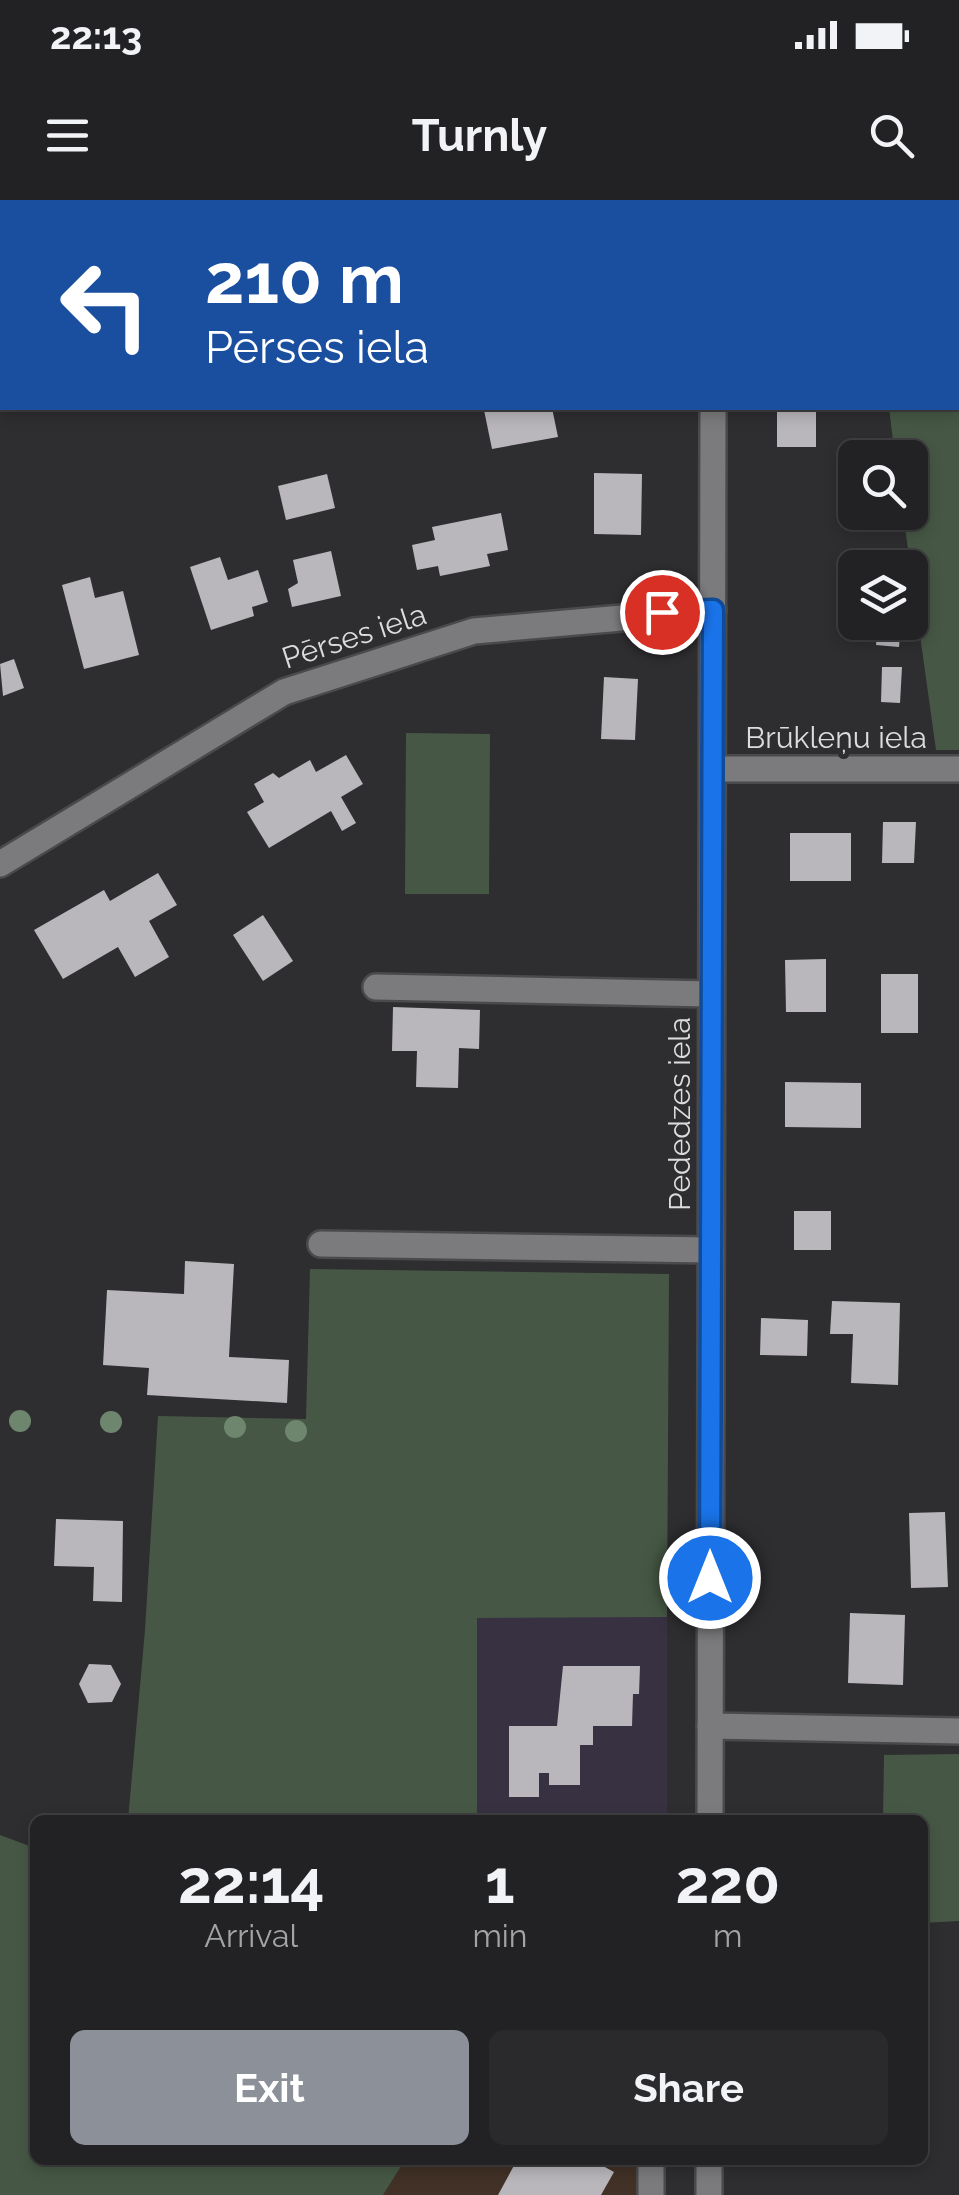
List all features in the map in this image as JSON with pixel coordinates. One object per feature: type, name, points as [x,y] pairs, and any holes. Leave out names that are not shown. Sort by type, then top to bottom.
[{"type":"street","name":"Pededzes iela","points":[[710,1815],[713,410]]},
{"type":"street","name":"Pērses iela","points":[[0,864],[284,692],[474,632],[528,623],[713,610]]},
{"type":"street","name":"Brūkleņu iela","points":[[713,770],[959,769]]},
{"type":"street","points":[[376,987],[712,994]]},
{"type":"street","points":[[321,1244],[711,1250]]},
{"type":"street","points":[[710,1726],[959,1731]]},
{"type":"street","points":[[651,2165],[651,2195]]},
{"type":"street","points":[[709,2165],[709,2195]]},
{"type":"shaded area","points":[[477,1617],[667,1617],[667,1815],[477,1815]]},
{"type":"shaded area","points":[[402,2165],[665,2165],[664,2195],[383,2195]]},
{"type":"green space","points":[[889,410],[959,410],[959,750],[936,750],[921,640],[928,640],[928,550],[908,550],[905,530],[928,530],[928,440],[893,440]]},
{"type":"green space","points":[[406,733],[490,734],[489,894],[405,894]]},
{"type":"green space","points":[[310,1269],[669,1274],[667,1617],[477,1618],[477,1815],[128,1815],[158,1416],[306,1419]]},
{"type":"green space","points":[[959,1754],[959,1921],[928,1923],[928,1815],[883,1815],[884,1755]]},
{"type":"green space","points":[[0,1835],[30,1846],[30,2165],[402,2165],[383,2195],[0,2195]]},
{"type":"building","points":[[484,410],[552,410],[558,437],[492,449]]},
{"type":"building","points":[[777,410],[816,410],[816,447],[777,447]]},
{"type":"building","points":[[594,473],[642,474],[641,535],[594,534]]},
{"type":"building","points":[[327,474],[335,508],[286,520],[278,486]]},
{"type":"building","points":[[501,513],[508,550],[487,554],[490,566],[440,576],[438,566],[417,570],[412,545],[435,540],[432,527]]},
{"type":"building","points":[[331,551],[341,596],[292,607],[288,589],[298,583],[293,560]]},
{"type":"building","points":[[220,557],[228,580],[258,570],[268,602],[252,607],[254,616],[211,630],[190,567]]},
{"type":"building","points":[[90,577],[95,598],[123,591],[139,655],[84,669],[62,585]]},
{"type":"building","points":[[876,640],[900,640],[899,647],[876,645]]},
{"type":"building","points":[[14,659],[24,688],[3,696],[0,664]]},
{"type":"building","points":[[882,667],[902,667],[900,703],[881,702]]},
{"type":"building","points":[[604,677],[638,679],[635,740],[601,739]]},
{"type":"building","points":[[346,755],[363,784],[341,797],[356,823],[342,831],[331,811],[269,848],[247,812],[264,802],[254,784],[273,773],[279,778],[310,760],[316,772]]},
{"type":"building","points":[[883,822],[916,822],[914,863],[882,863]]},
{"type":"building","points":[[790,833],[851,833],[851,881],[790,881]]},
{"type":"building","points":[[158,873],[177,905],[149,921],[169,957],[135,977],[118,947],[63,979],[34,930],[104,890],[110,901]]},
{"type":"building","points":[[263,915],[293,961],[263,981],[233,935]]},
{"type":"building","points":[[826,959],[826,1012],[786,1012],[785,960]]},
{"type":"building","points":[[881,974],[918,974],[918,1033],[881,1033]]},
{"type":"building","points":[[393,1007],[480,1010],[479,1049],[459,1048],[458,1088],[416,1087],[417,1051],[392,1051]]},
{"type":"building","points":[[785,1082],[861,1083],[861,1128],[785,1127]]},
{"type":"building","points":[[794,1211],[831,1211],[831,1250],[794,1250]]},
{"type":"building","points":[[185,1261],[234,1264],[229,1357],[289,1360],[287,1403],[147,1395],[149,1368],[103,1365],[107,1290],[184,1294]]},
{"type":"building","points":[[832,1301],[900,1303],[898,1385],[851,1383],[853,1334],[830,1334]]},
{"type":"building","points":[[761,1318],[808,1320],[807,1356],[760,1355]]},
{"type":"building","points":[[945,1512],[948,1587],[911,1588],[909,1513]]},
{"type":"building","points":[[56,1519],[123,1521],[122,1602],[93,1601],[94,1567],[54,1566]]},
{"type":"building","points":[[850,1613],[905,1615],[903,1685],[848,1683]]},
{"type":"building","points":[[89,1664],[111,1665],[121,1684],[112,1702],[88,1703],[79,1684]]},
{"type":"building","points":[[563,1666],[640,1666],[639,1694],[633,1694],[632,1726],[593,1726],[593,1745],[580,1745],[580,1785],[549,1785],[549,1773],[539,1773],[539,1797],[509,1797],[509,1726],[557,1726]]},
{"type":"building","points":[[514,2165],[601,2165],[614,2172],[601,2195],[498,2195]]},
{"type":"route","points":[[662,612],[713,610],[710,1578]]}]
